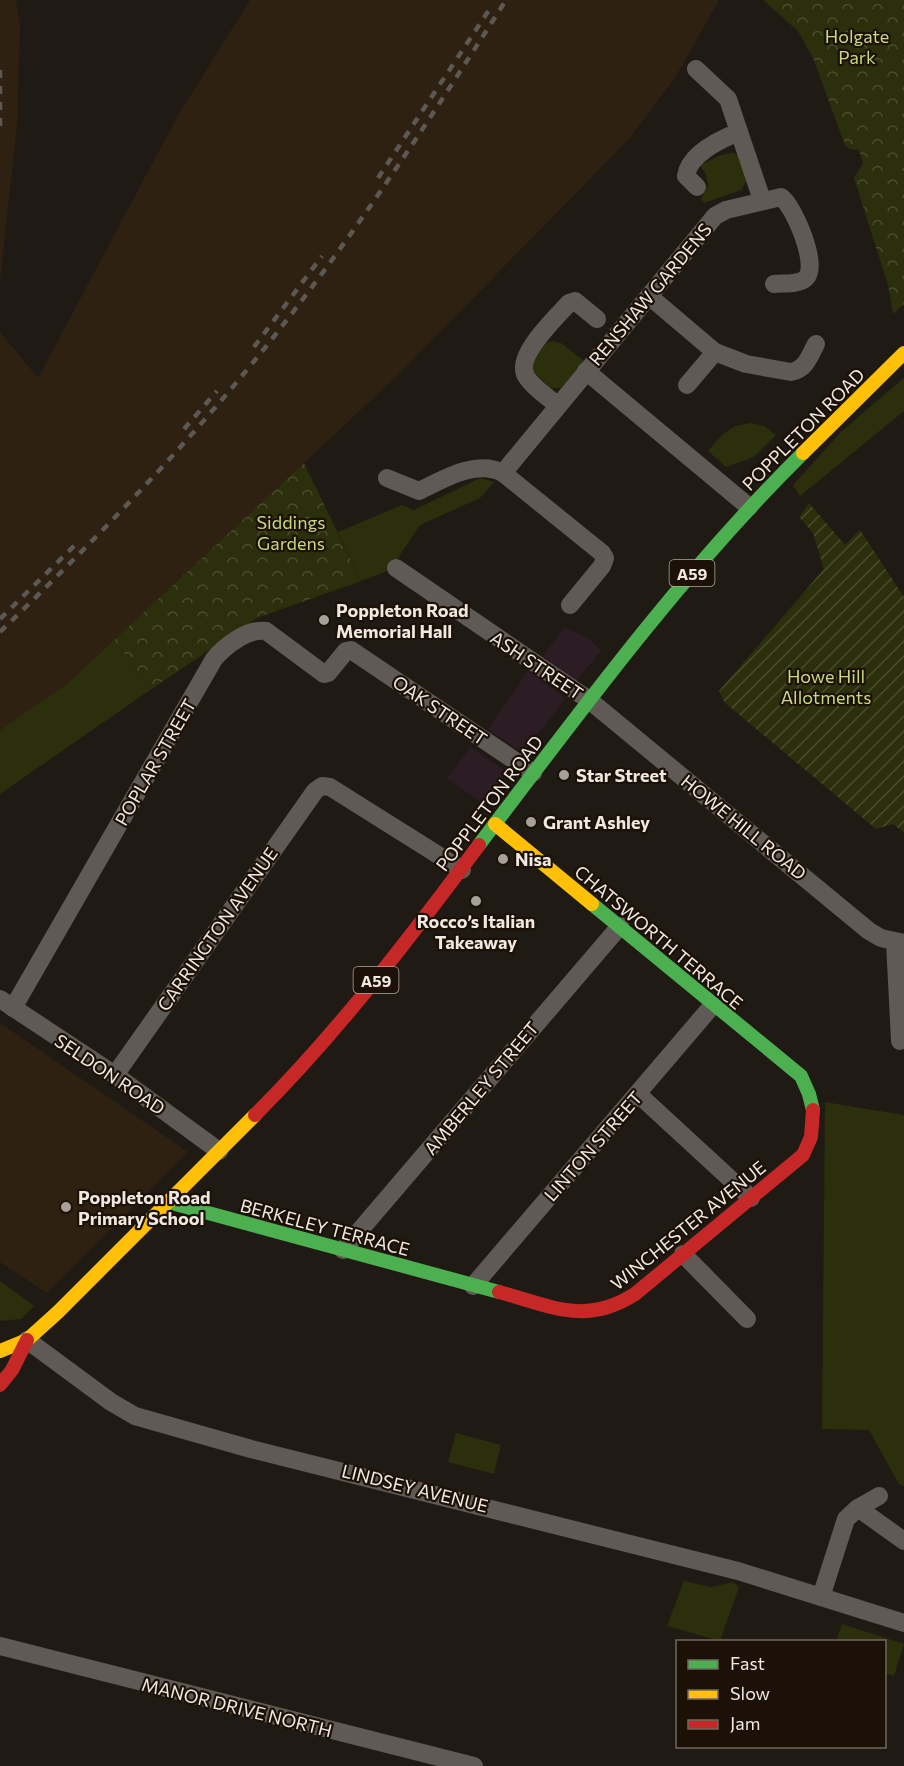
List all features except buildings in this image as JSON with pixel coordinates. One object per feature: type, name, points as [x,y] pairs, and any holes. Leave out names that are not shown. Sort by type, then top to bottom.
[{"type":"main road","name":"POPPLETON ROAD","points":[[27,1340],[101,1272],[292,1078],[343,1020],[462,870],[533,773],[654,617],[749,507],[904,353]]},
{"type":"main road","name":"CHATSWORTH TERRACE","points":[[495,824],[620,926],[712,1006],[801,1076]]},
{"type":"main road","name":"WINCHESTER AVENUE","points":[[472,1286],[574,1312],[605,1312],[635,1294],[809,1148],[812,1140],[811,1096],[801,1076]]},
{"type":"main road","name":"BERKELEY TERRACE","points":[[168,1202],[472,1286]]},
{"type":"main road","name":"A59","points":[[0,1352],[27,1340]]},
{"type":"main road","name":"A59","points":[[0,1385],[12,1370],[27,1340]]},
{"type":"main road","points":[[0,1359],[12,1370]]},
{"type":"street","points":[[696,69],[728,99],[762,200]]},
{"type":"street","points":[[698,187],[686,176],[692,162],[722,139],[739,132]]},
{"type":"street","name":"RENSHAW GARDENS","points":[[503,474],[557,405],[650,296],[706,224],[726,210],[781,197],[788,202],[805,242],[811,266],[808,276],[801,281],[774,284]]},
{"type":"street","points":[[650,296],[715,352],[746,364],[791,372],[805,365],[816,344]]},
{"type":"street","points":[[557,405],[527,378],[524,371],[525,355],[569,303],[574,301],[597,319]]},
{"type":"street","points":[[687,385],[715,352]]},
{"type":"street","name":"RENSHAW GARDENS","points":[[586,371],[749,507]]},
{"type":"street","points":[[387,478],[419,491],[460,472],[480,468],[494,469],[503,474],[602,553],[605,558],[602,566],[570,605]]},
{"type":"street","name":"ASH STREET","points":[[396,568],[589,700]]},
{"type":"street","name":"POPLAR STREET","points":[[7,1004],[219,653],[257,629],[266,631],[324,674],[328,673],[346,651]]},
{"type":"street","name":"OAK STREET","points":[[346,651],[351,650],[533,773]]},
{"type":"street","name":"HOWE HILL ROAD","points":[[589,700],[869,931],[899,942]]},
{"type":"street","name":"CARRINGTON AVENUE","points":[[114,1075],[315,791],[322,786],[330,787],[462,870]]},
{"type":"street","name":"AMBERLEY STREET","points":[[343,1250],[620,926]]},
{"type":"street","points":[[898,1041],[899,942]]},
{"type":"street","name":"SELDON ROAD","points":[[7,1004],[114,1075],[219,1151]]},
{"type":"street","name":"LINTON STREET","points":[[472,1286],[712,1006]]},
{"type":"street","points":[[638,1094],[751,1198]]},
{"type":"street","points":[[683,1254],[747,1319]]},
{"type":"street","name":"LINDSEY AVENUE","points":[[27,1340],[111,1402],[135,1416],[251,1449],[600,1535],[821,1597],[904,1623]]},
{"type":"street","points":[[821,1597],[846,1519],[858,1508],[879,1496]]},
{"type":"street","points":[[858,1508],[904,1541]]},
{"type":"street","name":"MANOR DRIVE NORTH","points":[[0,1646],[474,1766]]},
{"type":"shaded area","points":[[0,0],[16,0],[20,25],[17,125],[0,280]]},
{"type":"shaded area","points":[[250,0],[719,0],[676,76],[631,137],[396,377],[68,683],[0,730],[0,332],[38,378],[177,117]]},
{"type":"shaded area","points":[[564,627],[591,640],[601,651],[576,681],[543,656]]},
{"type":"shaded area","points":[[528,671],[566,698],[523,753],[488,729]]},
{"type":"shaded area","points":[[471,747],[507,772],[485,805],[447,778]]},
{"type":"shaded area","name":"Poppleton Road Primary School","points":[[0,1023],[188,1152],[47,1293],[0,1262]]},
{"type":"green space","name":"Holgate Park","points":[[763,0],[904,0],[904,304],[893,314],[888,285],[854,178],[863,163],[859,150],[850,149],[845,145],[813,58],[798,31]]},
{"type":"green space","points":[[732,153],[741,156],[748,178],[741,190],[704,203],[701,199],[708,186],[706,175],[700,165],[721,155]]},
{"type":"green space","points":[[553,341],[561,343],[584,361],[561,388],[550,388],[532,370],[540,348]]},
{"type":"green space","points":[[904,378],[904,411],[800,496],[793,485],[843,430]]},
{"type":"green space","points":[[751,423],[764,426],[776,435],[754,457],[726,467],[708,451],[731,429]]},
{"type":"green space","name":"Siddings Gardens","points":[[304,463],[361,581],[257,618],[150,690],[114,640]]},
{"type":"green space","points":[[480,478],[494,482],[480,498],[420,525],[390,570],[361,581],[338,532],[402,505],[414,510]]},
{"type":"green space","name":"Howe Hill Allotments","points":[[809,503],[845,545],[860,530],[904,597],[904,833],[893,824],[876,829],[725,703],[719,691],[824,569],[813,533],[799,517]]},
{"type":"green space","points":[[114,640],[150,690],[0,794],[0,730],[68,683]]},
{"type":"green space","points":[[825,1102],[904,1115],[904,1486],[899,1484],[869,1430],[822,1429]]},
{"type":"green space","points":[[0,1281],[34,1306],[21,1319],[0,1321]]},
{"type":"green space","points":[[456,1433],[501,1445],[494,1474],[448,1462]]},
{"type":"green space","points":[[684,1581],[711,1587],[733,1582],[739,1587],[720,1640],[667,1626]]},
{"type":"green space","points":[[842,1624],[904,1644],[894,1676],[886,1673],[886,1640],[836,1640]]},
{"type":"railway","points":[[0,632],[96,537],[246,371],[316,282],[382,190],[506,0]]},
{"type":"railway","points":[[378,178],[489,10]]},
{"type":"railway","points":[[0,70],[0,128]]},
{"type":"railway","points":[[254,347],[322,256]]},
{"type":"railway","points":[[184,429],[217,391]]},
{"type":"railway","points":[[0,619],[77,543]]},
{"type":"traffic: fast","points":[[479,845],[674,594],[803,453]]},
{"type":"traffic: fast","points":[[592,904],[801,1076],[813,1110]]},
{"type":"traffic: fast","points":[[168,1202],[499,1292]]},
{"type":"traffic: slow","points":[[803,453],[904,353]]},
{"type":"traffic: slow","points":[[495,824],[592,904]]},
{"type":"traffic: slow","points":[[0,1351],[27,1340],[58,1312],[255,1115]]},
{"type":"traffic: jam","points":[[255,1115],[344,1018],[479,845]]},
{"type":"traffic: jam","points":[[499,1292],[552,1307],[584,1311],[617,1304],[635,1294],[803,1155],[811,1137],[813,1110]]},
{"type":"traffic: jam","points":[[0,1385],[12,1370],[27,1340]]},
{"type":"place","name":"Poppleton Road Memorial Hall","points":[[324,620]]},
{"type":"place","name":"Star Street","points":[[564,775]]},
{"type":"place","name":"Grant Ashley","points":[[531,822]]},
{"type":"place","name":"Nisa","points":[[503,859]]},
{"type":"place","name":"Rocco’s Italian Takeaway","points":[[476,901]]},
{"type":"place","name":"Poppleton Road Primary School","points":[[66,1207]]}]
